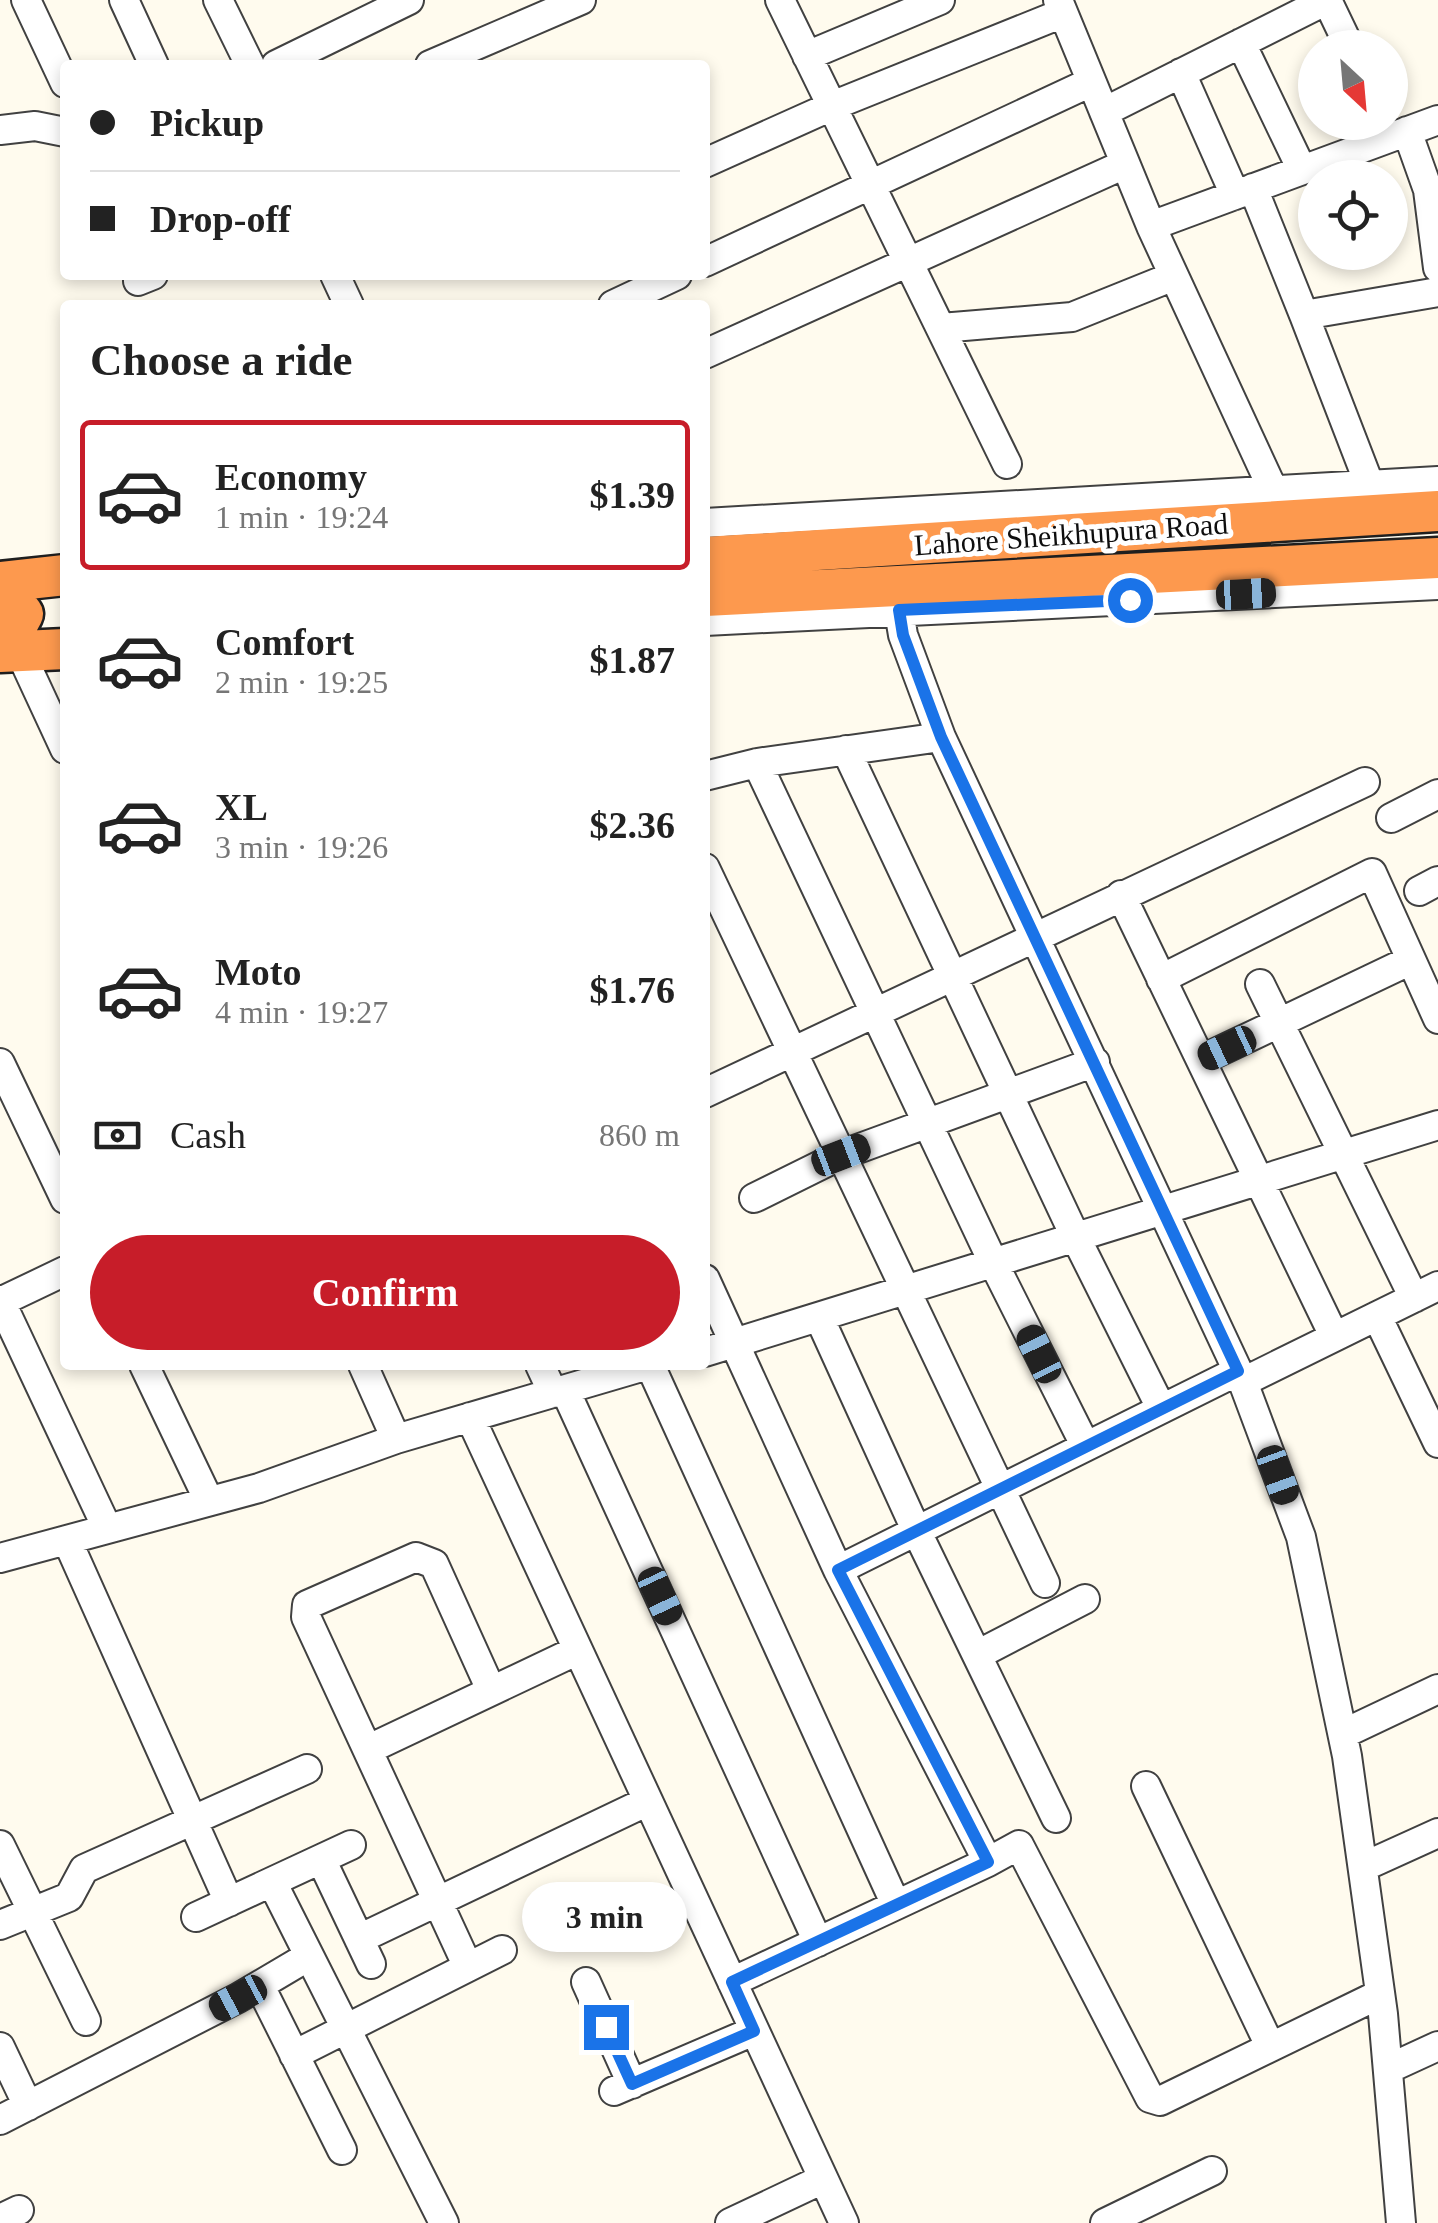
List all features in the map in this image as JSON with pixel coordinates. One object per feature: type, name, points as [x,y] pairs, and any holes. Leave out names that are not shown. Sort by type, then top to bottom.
[{"type":"highway","name":"Lahore Sheikhupura Road","points":[[710,557],[1438,510]]},
{"type":"highway","name":"Lahore Sheikhupura Road","points":[[710,596],[1438,558]]},
{"type":"highway","points":[[0,582],[60,576]]},
{"type":"highway","points":[[0,598],[14,602],[22,614],[7,646],[60,648]]},
{"type":"street","points":[[26,0],[60,72]]},
{"type":"street","points":[[124,0],[152,60]]},
{"type":"street","points":[[218,0],[248,60]]},
{"type":"street","points":[[286,60],[409,0]]},
{"type":"street","points":[[442,60],[582,0]]},
{"type":"street","points":[[780,0],[1007,464]]},
{"type":"street","points":[[807,56],[940,0]]},
{"type":"street","points":[[1104,112],[1327,0],[1341,30]]},
{"type":"street","points":[[710,161],[1060,6],[1151,226],[1274,492]]},
{"type":"street","points":[[1241,43],[1298,162]]},
{"type":"street","points":[[1181,73],[1304,315],[1370,486]]},
{"type":"street","points":[[710,260],[1092,82]]},
{"type":"street","points":[[1408,127],[1438,120]]},
{"type":"street","points":[[0,130],[34,126],[60,131]]},
{"type":"street","points":[[1326,160],[1372,140]]},
{"type":"street","points":[[1401,140],[1428,190],[1438,268]]},
{"type":"street","points":[[710,352],[1125,164]]},
{"type":"street","points":[[1151,226],[1298,172]]},
{"type":"street","points":[[941,328],[1072,318],[1174,276]]},
{"type":"street","points":[[624,300],[666,280]]},
{"type":"street","points":[[1304,315],[1438,292]]},
{"type":"street","points":[[710,523],[1438,481]]},
{"type":"street","points":[[710,621],[1438,585]]},
{"type":"street","points":[[899,610],[903,635],[941,737],[1240,1377],[1301,1537],[1342,1734],[1363,1867],[1380,1994],[1401,2223]]},
{"type":"street","points":[[7,646],[60,740]]},
{"type":"street","points":[[710,775],[757,763],[941,737]]},
{"type":"street","points":[[846,750],[1006,1092],[1161,1408]]},
{"type":"street","points":[[757,763],[993,1262],[1085,1445]]},
{"type":"street","points":[[710,1082],[791,1052],[1365,782]]},
{"type":"street","points":[[1391,818],[1438,794]]},
{"type":"street","points":[[1161,979],[1372,873],[1438,1020]]},
{"type":"street","points":[[710,879],[1044,1582]]},
{"type":"street","points":[[1121,895],[1334,1336]]},
{"type":"street","points":[[1201,1060],[1411,960]]},
{"type":"street","points":[[838,1570],[1161,1408],[1334,1336],[1426,1292],[1343,1155],[1260,984]]},
{"type":"street","points":[[754,1198],[841,1155],[1095,1062]]},
{"type":"street","points":[[0,1063],[60,1189]]},
{"type":"street","points":[[710,1351],[1074,1234],[1437,1128]]},
{"type":"street","points":[[60,1273],[0,1301],[107,1528]]},
{"type":"street","points":[[710,1290],[838,1570],[988,1862]]},
{"type":"street","points":[[1376,1316],[1438,1444]]},
{"type":"street","points":[[818,1317],[1056,1818]]},
{"type":"street","points":[[146,1370],[210,1500]]},
{"type":"street","points":[[365,1370],[396,1439]]},
{"type":"street","points":[[544,1370],[559,1391],[818,1942]]},
{"type":"street","points":[[0,1558],[260,1488],[396,1439],[630,1370]]},
{"type":"street","points":[[649,1370],[896,1905]]},
{"type":"street","points":[[470,1418],[844,2223]]},
{"type":"street","points":[[66,1540],[229,1902]]},
{"type":"street","points":[[468,1966],[306,1617],[310,1601],[416,1557],[426,1558],[434,1564],[491,1690]]},
{"type":"street","points":[[978,1655],[1085,1599]]},
{"type":"street","points":[[369,1749],[578,1650]]},
{"type":"street","points":[[1342,1734],[1438,1689]]},
{"type":"street","points":[[0,1925],[69,1897],[84,1869],[307,1769]]},
{"type":"street","points":[[1146,1786],[1270,2046]]},
{"type":"street","points":[[321,1859],[365,1952],[439,1901],[648,1801]]},
{"type":"street","points":[[1363,1867],[1438,1833]]},
{"type":"street","points":[[0,1844],[86,2021]]},
{"type":"street","points":[[196,1917],[351,1845]]},
{"type":"street","points":[[732,1982],[1020,1845],[1154,2102],[1380,1994]]},
{"type":"street","points":[[272,1882],[444,2223]]},
{"type":"street","points":[[294,2055],[502,1950]]},
{"type":"street","points":[[0,2120],[260,1986],[309,1956]]},
{"type":"street","points":[[586,1982],[623,2088],[754,2031]]},
{"type":"street","points":[[260,1986],[342,2150]]},
{"type":"street","points":[[1388,2069],[1438,2046]]},
{"type":"street","points":[[0,2047],[28,2106]]},
{"type":"street","points":[[1106,2223],[1212,2171]]},
{"type":"street","points":[[730,2223],[823,2179]]},
{"type":"route","points":[[606,2027],[632,2084],[754,2031],[732,1982],[988,1862],[838,1570],[1238,1371],[941,737],[903,635],[899,610],[1130,600]]}]
